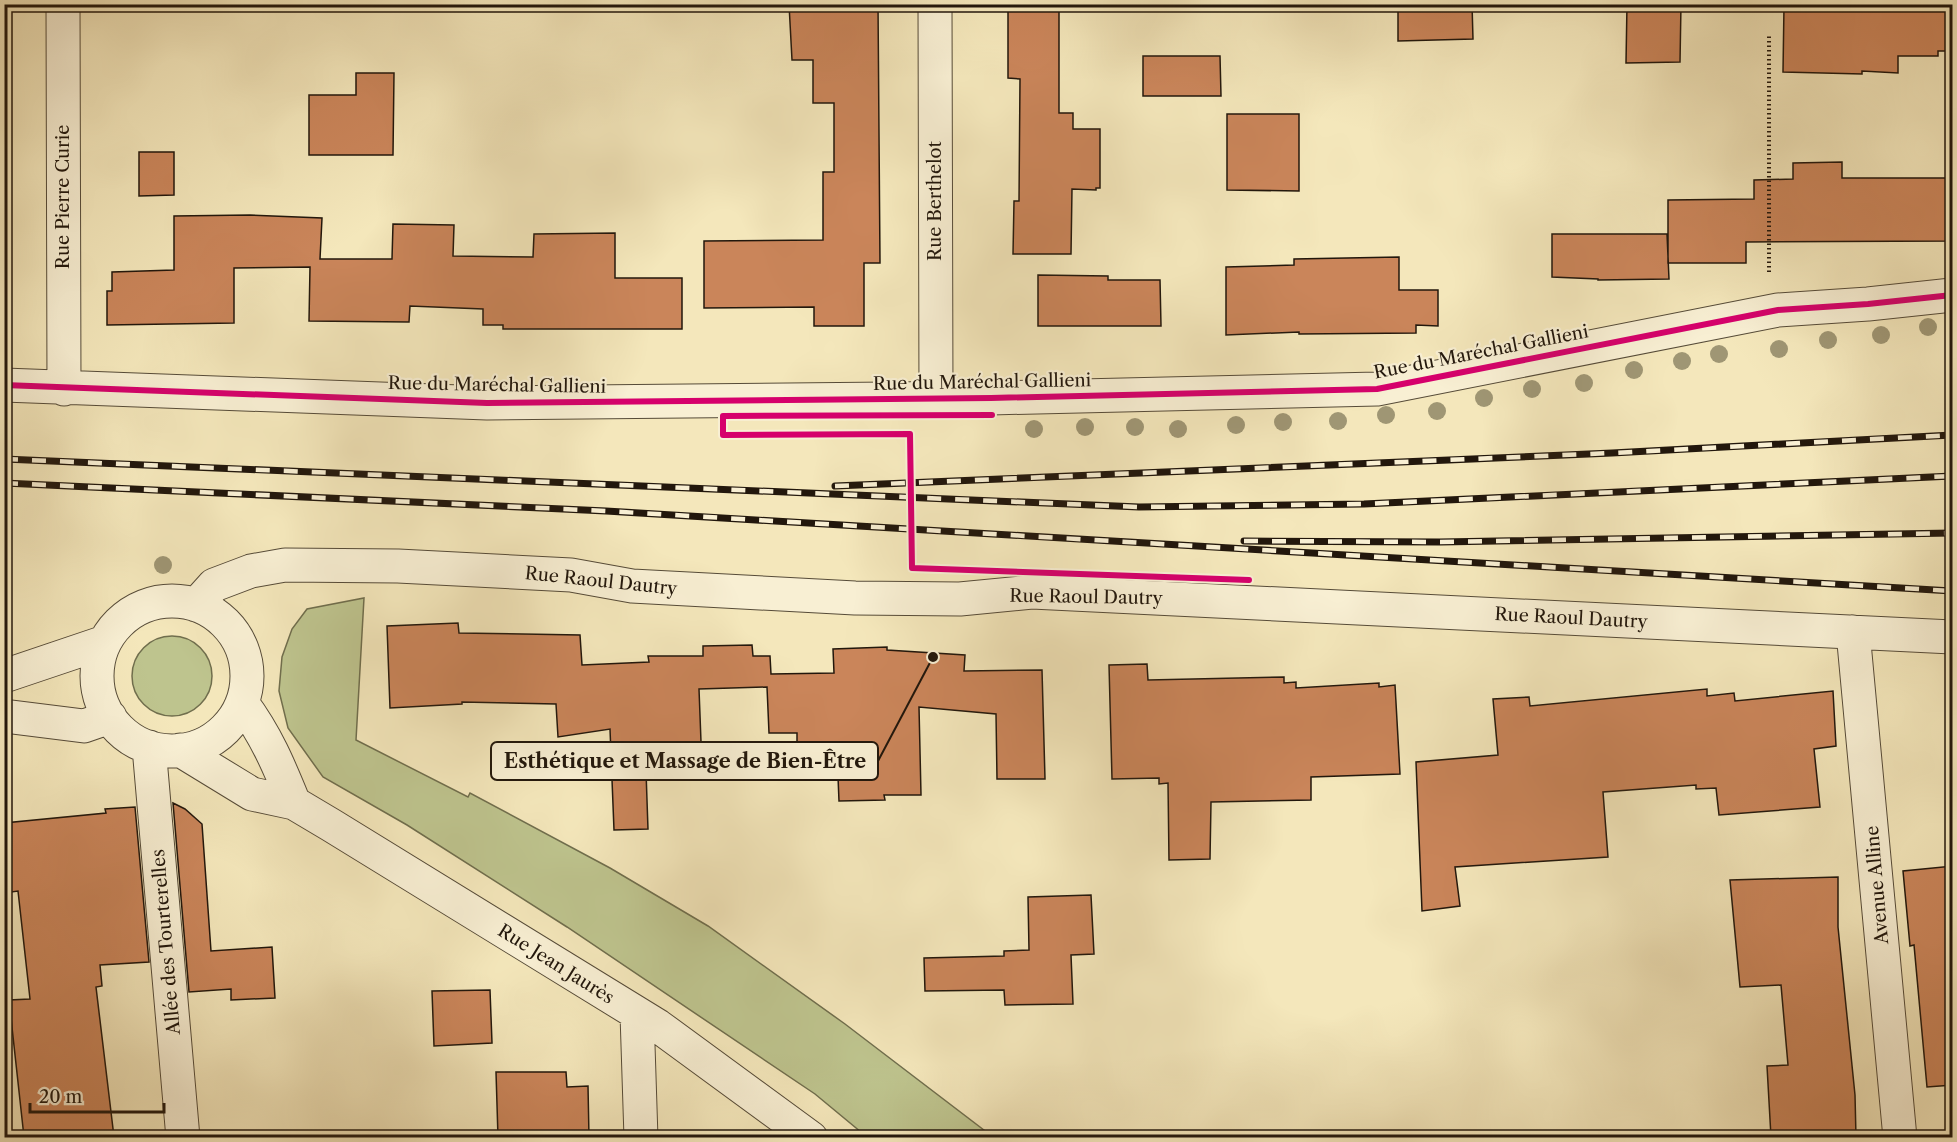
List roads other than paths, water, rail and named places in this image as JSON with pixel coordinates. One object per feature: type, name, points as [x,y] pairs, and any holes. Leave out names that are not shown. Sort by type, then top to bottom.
[{"type":"street","name":"Rue Pierre Curie","points":[[63,4],[64,388]]},
{"type":"street","name":"Rue Berthelot","points":[[935,4],[936,398]]},
{"type":"street","name":"Rue du Maréchal Gallieni","points":[[4,385],[488,403],[936,398],[1377,389],[1778,310],[1953,295]]},
{"type":"street","name":"Rue Raoul Dautry","points":[[196,604],[213,585],[251,571],[285,565],[398,566],[571,575],[632,586],[701,591],[863,598],[960,599],[1032,592],[1953,637]]},
{"type":"street","points":[[178,600],[196,604],[217,616],[234,633],[244,655],[247,679],[242,703],[232,720],[217,735],[200,745],[164,748],[133,740],[120,730],[101,699],[97,680],[99,660],[105,642],[121,620],[143,607],[160,601],[178,600]]},
{"type":"street","name":"Avenue Alline","points":[[1854,632],[1900,1137]]},
{"type":"street","points":[[4,676],[105,642]]},
{"type":"street","points":[[242,703],[258,725],[275,756],[294,802]]},
{"type":"street","points":[[4,716],[84,726],[110,717]]},
{"type":"street","name":"Rue Jean Jaurès","points":[[164,748],[252,794],[294,802],[668,1033],[811,1137]]},
{"type":"street","name":"Allée des Tourterelles","points":[[164,748],[183,1137]]},
{"type":"street","points":[[637,1014],[641,1137]]},
{"type":"railway","points":[[835,486],[1612,453],[1952,435]]},
{"type":"railway","points":[[4,459],[1139,507],[1364,504],[1952,476]]},
{"type":"railway","points":[[4,483],[606,511],[1952,591]]},
{"type":"railway","points":[[1244,541],[1440,542],[1952,533]]},
{"type":"place","name":"Esthétique et Massage de Bien-Être","points":[[933,657]]}]
